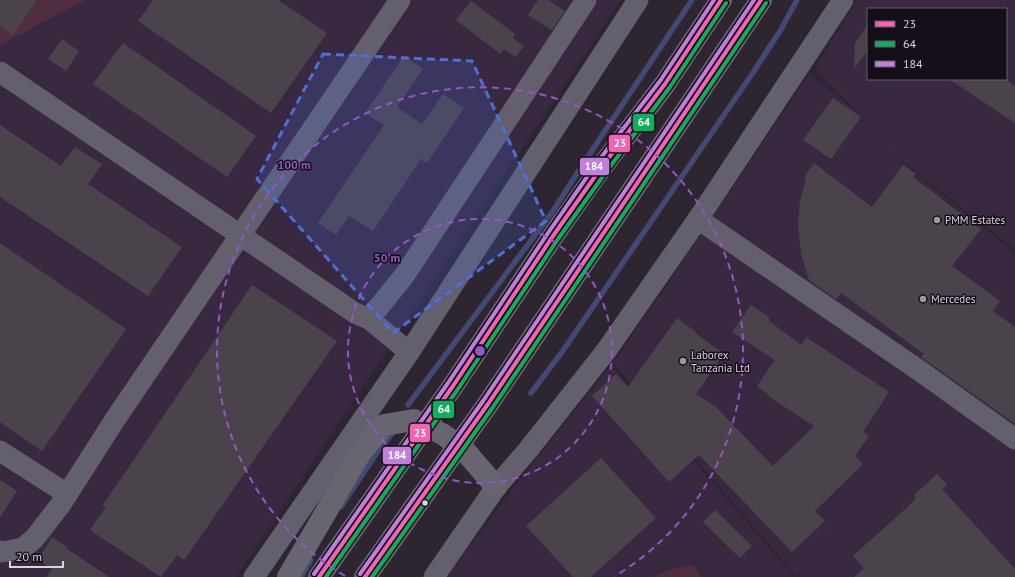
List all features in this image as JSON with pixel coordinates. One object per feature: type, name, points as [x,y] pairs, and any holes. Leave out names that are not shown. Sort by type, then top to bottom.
[{"type":"highway","points":[[319,577],[426,425],[553,236],[665,84],[721,0]]},
{"type":"highway","points":[[366,577],[520,358],[761,0]]},
{"type":"highway","points":[[288,577],[361,452],[384,425],[414,420],[426,425],[444,435],[465,451],[496,487]]},
{"type":"street","points":[[0,551],[2,552],[23,548],[34,539],[67,494],[116,418],[400,0]]},
{"type":"street","points":[[369,319],[404,276],[586,0]]},
{"type":"street","points":[[254,577],[409,352],[637,0]]},
{"type":"street","points":[[434,577],[496,487],[528,450],[606,351],[698,218],[843,0]]},
{"type":"street","points":[[0,72],[355,312],[369,319],[409,352]]},
{"type":"street","points":[[698,218],[920,371],[1015,439]]},
{"type":"street","points":[[0,451],[67,494]]},
{"type":"highlighted area","points":[[323,54],[472,61],[546,221],[393,333],[257,179]]},
{"type":"shaded area","points":[[0,0],[621,0],[236,577],[0,577]]},
{"type":"shaded area","points":[[0,0],[85,0],[0,45]]},
{"type":"shaded area","points":[[857,0],[1015,0],[1015,249],[858,127],[1015,253],[1015,577],[798,577],[840,505],[797,577],[613,363],[809,74],[858,113],[815,69]]},
{"type":"shaded area","points":[[611,365],[794,577],[447,577],[514,487]]},
{"type":"shaded area","points":[[693,565],[701,577],[654,577],[668,570]]},
{"type":"building","points":[[0,0],[37,0],[13,35],[0,26]]},
{"type":"building","points":[[153,0],[278,0],[327,33],[271,113],[138,21]]},
{"type":"building","points":[[538,0],[548,0],[565,11],[552,30],[528,15]]},
{"type":"building","points":[[471,1],[515,34],[513,38],[524,46],[516,57],[504,49],[500,54],[456,20]]},
{"type":"building","points":[[867,26],[867,51],[854,69],[855,44]]},
{"type":"building","points":[[62,39],[79,51],[66,71],[48,59]]},
{"type":"building","points":[[123,43],[256,136],[227,177],[93,84]]},
{"type":"building","points":[[404,56],[423,69],[397,107],[422,124],[443,94],[464,108],[427,163],[421,159],[373,231],[349,216],[336,235],[318,223],[384,125],[365,113]]},
{"type":"building","points":[[950,80],[1006,80],[1015,86],[1015,123]]},
{"type":"building","points":[[833,98],[861,117],[831,159],[803,140]]},
{"type":"building","points":[[0,125],[61,166],[75,147],[102,164],[88,184],[182,247],[148,296],[0,197]]},
{"type":"building","name":"Mercedes","points":[[814,163],[872,207],[903,165],[916,174],[913,177],[981,229],[952,266],[1000,301],[993,311],[1015,327],[1015,424],[921,357],[924,354],[841,293],[836,299],[809,280],[801,254],[798,223],[800,201],[806,174]]},
{"type":"building","points":[[0,243],[126,329],[42,451],[0,422]]},
{"type":"building","points":[[252,285],[337,341],[184,560],[177,555],[161,577],[90,530],[106,507],[103,505]]},
{"type":"building","points":[[751,305],[770,318],[768,320],[801,345],[806,337],[889,392],[863,432],[869,436],[855,456],[863,464],[815,511],[825,521],[792,552],[699,455],[669,482],[592,396],[616,374],[628,387],[677,318],[724,354],[696,394],[716,407],[773,466],[814,426],[768,396],[769,395],[757,386],[775,360],[732,332]]},
{"type":"building","points":[[601,458],[656,518],[591,577],[573,577],[526,526]]},
{"type":"building","points":[[937,474],[947,485],[942,489],[1015,569],[1015,577],[854,577],[864,568],[853,556],[912,503],[916,498],[914,495]]},
{"type":"building","points":[[0,480],[17,491],[0,517]]},
{"type":"building","points":[[715,510],[752,546],[740,558],[703,522]]},
{"type":"building","points":[[52,537],[109,577],[47,577],[52,569],[38,559]]},
{"type":"waterway","points":[[408,405],[553,211],[692,0]]},
{"type":"waterway","points":[[531,393],[562,352],[752,74],[780,31],[797,0]]},
{"type":"waterway","points":[[341,507],[376,454],[393,432]]},
{"type":"waterway","points":[[301,577],[311,560]]},
{"type":"transit line","name":"184","points":[[314,574],[448,383],[596,164],[660,81],[714,0]]},
{"type":"transit line","name":"23","points":[[319,577],[453,386],[553,236],[601,168],[665,84],[721,0]]},
{"type":"transit line","name":"184","points":[[360,574],[483,401],[754,0]]},
{"type":"transit line","name":"23","points":[[365,577],[488,404],[761,0]]},
{"type":"transit line","name":"64","points":[[326,577],[458,389],[558,239],[670,87],[726,3]]},
{"type":"transit line","name":"64","points":[[372,577],[493,407],[766,3]]},
{"type":"place","name":"PMM Estates","points":[[937,220]]},
{"type":"place","name":"Mercedes","points":[[923,299]]},
{"type":"place","name":"Laborex Tanzania Ltd","points":[[683,361]]}]
